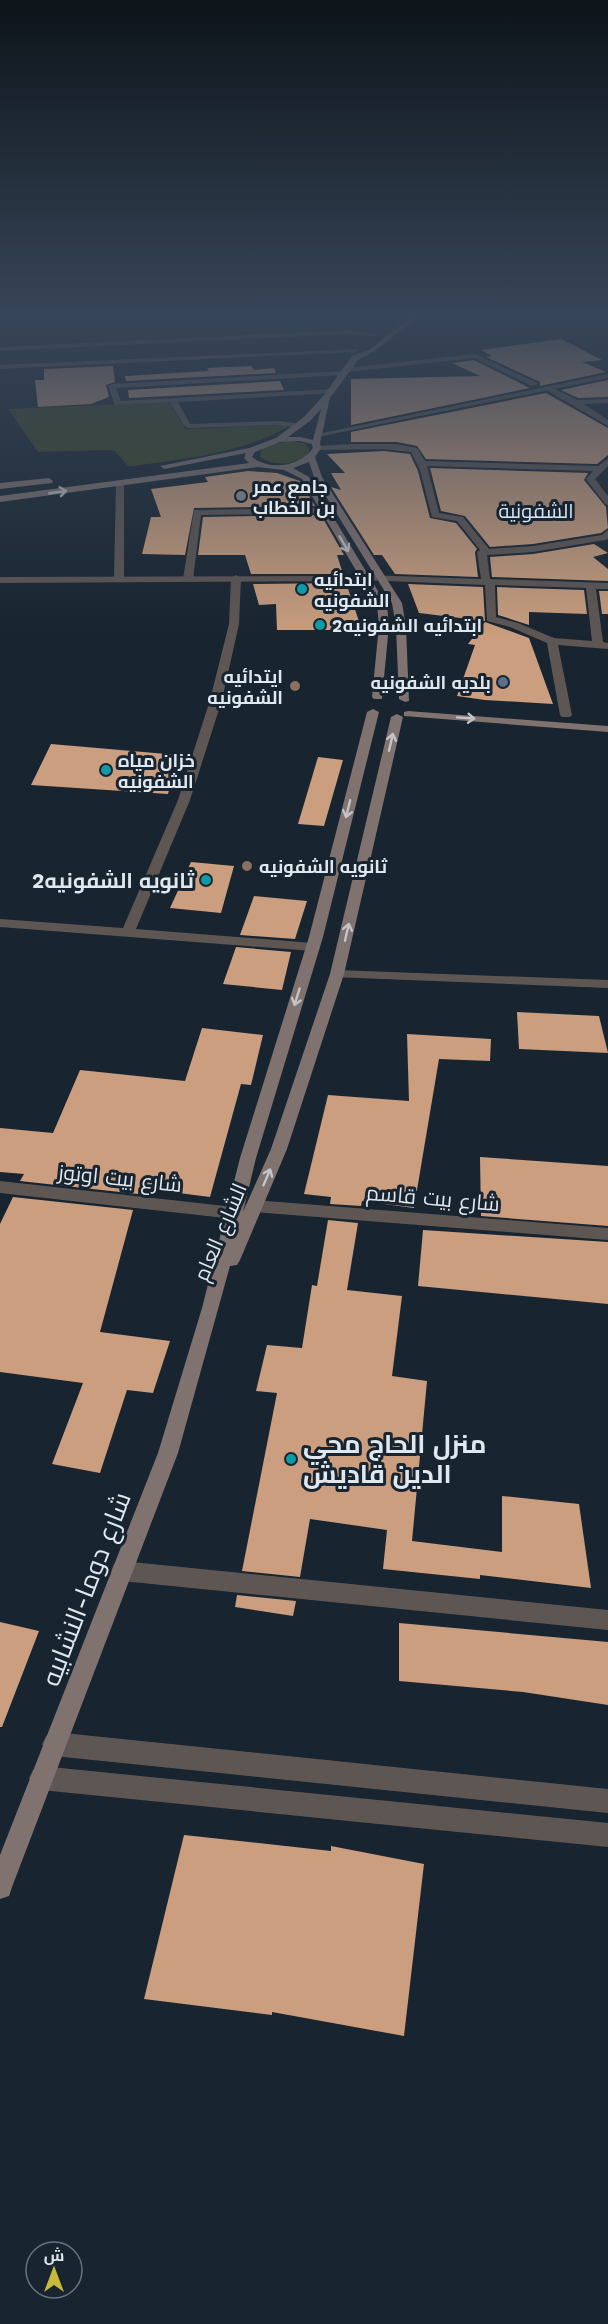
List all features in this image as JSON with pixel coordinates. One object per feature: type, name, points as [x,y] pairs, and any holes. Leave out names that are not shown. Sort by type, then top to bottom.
[{"type":"main road","points":[[74,479],[174,465],[251,450],[279,440],[304,419]]},
{"type":"main road","points":[[323,419],[312,458],[318,477],[397,603],[401,627],[395,704]]},
{"type":"main road","points":[[279,440],[318,439]]},
{"type":"main road","points":[[251,450],[249,458],[258,464]]},
{"type":"main road","points":[[0,499],[258,464],[284,467],[302,464],[312,458]]},
{"type":"main road","points":[[284,467],[305,477],[382,606],[382,654],[395,704]]},
{"type":"main road","points":[[0,486],[63,480]]},
{"type":"main road","points":[[395,704],[608,718]]},
{"type":"main road","points":[[395,704],[608,729]]},
{"type":"main road","name":"الشارع العام","points":[[211,1308],[248,1158],[312,947],[395,704]]},
{"type":"main road","name":"الشارع العام","points":[[211,1308],[279,1149],[337,974],[395,704]]},
{"type":"main road","name":"شارع دوما-النشابيه","points":[[0,1887],[168,1453],[211,1308]]},
{"type":"street","points":[[184,419],[188,426],[279,423],[298,426]]},
{"type":"street","points":[[318,439],[380,419]]},
{"type":"street","points":[[318,439],[407,419]]},
{"type":"street","points":[[318,439],[412,448],[417,451],[433,501],[435,515],[459,519],[488,552]]},
{"type":"street","points":[[608,461],[590,479],[608,502]]},
{"type":"street","points":[[421,463],[599,469]]},
{"type":"street","points":[[119,579],[120,483]]},
{"type":"street","points":[[188,579],[197,512],[325,512]]},
{"type":"street","points":[[591,586],[603,645],[552,641],[514,625],[491,619],[488,582],[482,552],[572,544],[605,537],[608,533]]},
{"type":"street","points":[[128,932],[184,800],[216,700],[234,624],[236,578]]},
{"type":"street","points":[[0,580],[381,578],[608,586]]},
{"type":"street","points":[[552,641],[566,715]]},
{"type":"street","points":[[0,923],[312,947]]},
{"type":"street","points":[[337,974],[608,984]]},
{"type":"street","name":"شارع بيت اوتوز","points":[[0,1187],[234,1213]]},
{"type":"street","name":"شارع بيت قاسم","points":[[254,1206],[608,1234]]},
{"type":"street","points":[[122,1571],[608,1620]]},
{"type":"street","points":[[54,1744],[608,1801]]},
{"type":"street","points":[[41,1778],[608,1835]]},
{"type":"green space","points":[[15,419],[179,419],[185,429],[283,425],[288,427],[251,443],[213,454],[128,466],[115,451],[38,452]]},
{"type":"green space","points":[[291,441],[304,443],[310,449],[306,455],[295,462],[272,462],[260,457],[262,448]]},
{"type":"building","points":[[351,419],[378,419],[351,425]]},
{"type":"building","points":[[414,419],[593,419],[608,428],[608,455],[597,464],[426,459],[417,446],[397,442],[351,442],[351,432]]},
{"type":"building","points":[[384,451],[410,454],[418,471],[430,518],[456,523],[477,549],[475,552],[478,577],[395,574],[382,555],[374,555],[331,487],[341,490],[331,473],[345,473],[327,454]]},
{"type":"building","points":[[430,468],[588,473],[584,480],[606,507],[608,528],[601,533],[533,544],[490,547],[465,516],[441,511]]},
{"type":"building","points":[[248,471],[277,473],[300,481],[315,506],[194,508],[185,555],[142,554],[151,517],[161,517],[151,489],[208,482],[205,477]]},
{"type":"building","points":[[321,515],[344,555],[337,555],[343,574],[251,574],[245,555],[198,555],[203,517]]},
{"type":"building","points":[[594,544],[608,553],[593,557],[608,569],[608,581],[492,577],[490,557],[533,554]]},
{"type":"building","points":[[346,583],[362,630],[277,630],[276,604],[259,605],[253,584]]},
{"type":"building","points":[[408,584],[483,587],[485,621],[419,613]]},
{"type":"building","points":[[497,587],[584,590],[587,614],[529,612],[529,625],[498,615]]},
{"type":"building","points":[[599,591],[608,591],[608,614],[602,614]]},
{"type":"building","name":"بلديه الشفونيه","points":[[485,622],[529,638],[553,704],[457,696],[475,645],[468,644]]},
{"type":"building","name":"خزان مياه الشفونيه","points":[[51,744],[178,755],[168,794],[31,785]]},
{"type":"building","name":"ثانويه الشفونيه","points":[[318,757],[343,760],[324,826],[298,824]]},
{"type":"building","points":[[191,862],[234,866],[221,913],[170,908]]},
{"type":"building","points":[[254,896],[307,901],[295,939],[240,935]]},
{"type":"building","points":[[236,947],[291,952],[282,990],[223,984]]},
{"type":"building","points":[[517,1012],[599,1016],[608,1053],[519,1049]]},
{"type":"building","points":[[202,1028],[263,1035],[251,1085],[241,1084],[210,1197],[139,1188],[138,1194],[20,1181],[24,1174],[0,1172],[0,1128],[53,1133],[80,1070],[185,1081]]},
{"type":"building","points":[[407,1034],[491,1039],[490,1061],[439,1059],[414,1208],[362,1201],[361,1206],[330,1204],[331,1197],[304,1194],[328,1095],[409,1101]]},
{"type":"building","points":[[480,1157],[608,1166],[608,1226],[481,1216]]},
{"type":"building","points":[[13,1197],[133,1210],[100,1332],[170,1341],[153,1393],[127,1390],[100,1473],[52,1464],[83,1383],[0,1372],[0,1224]]},
{"type":"building","points":[[328,1220],[358,1223],[347,1290],[402,1296],[392,1376],[427,1381],[412,1541],[502,1552],[502,1496],[579,1504],[591,1588],[480,1575],[480,1579],[383,1569],[387,1530],[310,1519],[300,1577],[242,1571],[277,1393],[256,1391],[267,1345],[302,1348],[312,1285],[317,1286]]},
{"type":"building","points":[[423,1230],[608,1242],[608,1304],[418,1286]]},
{"type":"building","points":[[237,1595],[296,1601],[293,1616],[235,1607]]},
{"type":"building","points":[[0,1622],[39,1631],[2,1727],[0,1727]]},
{"type":"building","points":[[399,1623],[608,1642],[608,1705],[523,1692],[399,1681]]},
{"type":"building","points":[[184,1835],[331,1851],[331,1846],[424,1864],[404,2036],[272,2012],[272,2015],[144,1999]]},
{"type":"place","name":"جامع عمر بن الخطاب","points":[[241,496]]},
{"type":"place","name":"ابتدائيه الشفونيه","points":[[302,589]]},
{"type":"place","name":"ابتدائيه الشفونيه2","points":[[320,625]]},
{"type":"place","name":"بلديه الشفونيه","points":[[503,682]]},
{"type":"place","name":"ايتدائيه الشفونيه","points":[[295,686]]},
{"type":"place","name":"خزان مياه الشفونيه","points":[[106,770]]},
{"type":"place","name":"ثانويه الشفونيه","points":[[247,866]]},
{"type":"place","name":"ثانويه الشفونيه2","points":[[206,880]]},
{"type":"place","name":"منزل الحاج محي الدين قاديش","points":[[291,1459]]},
{"type":"district","name":"الشفونية","points":[[536,511]]}]
